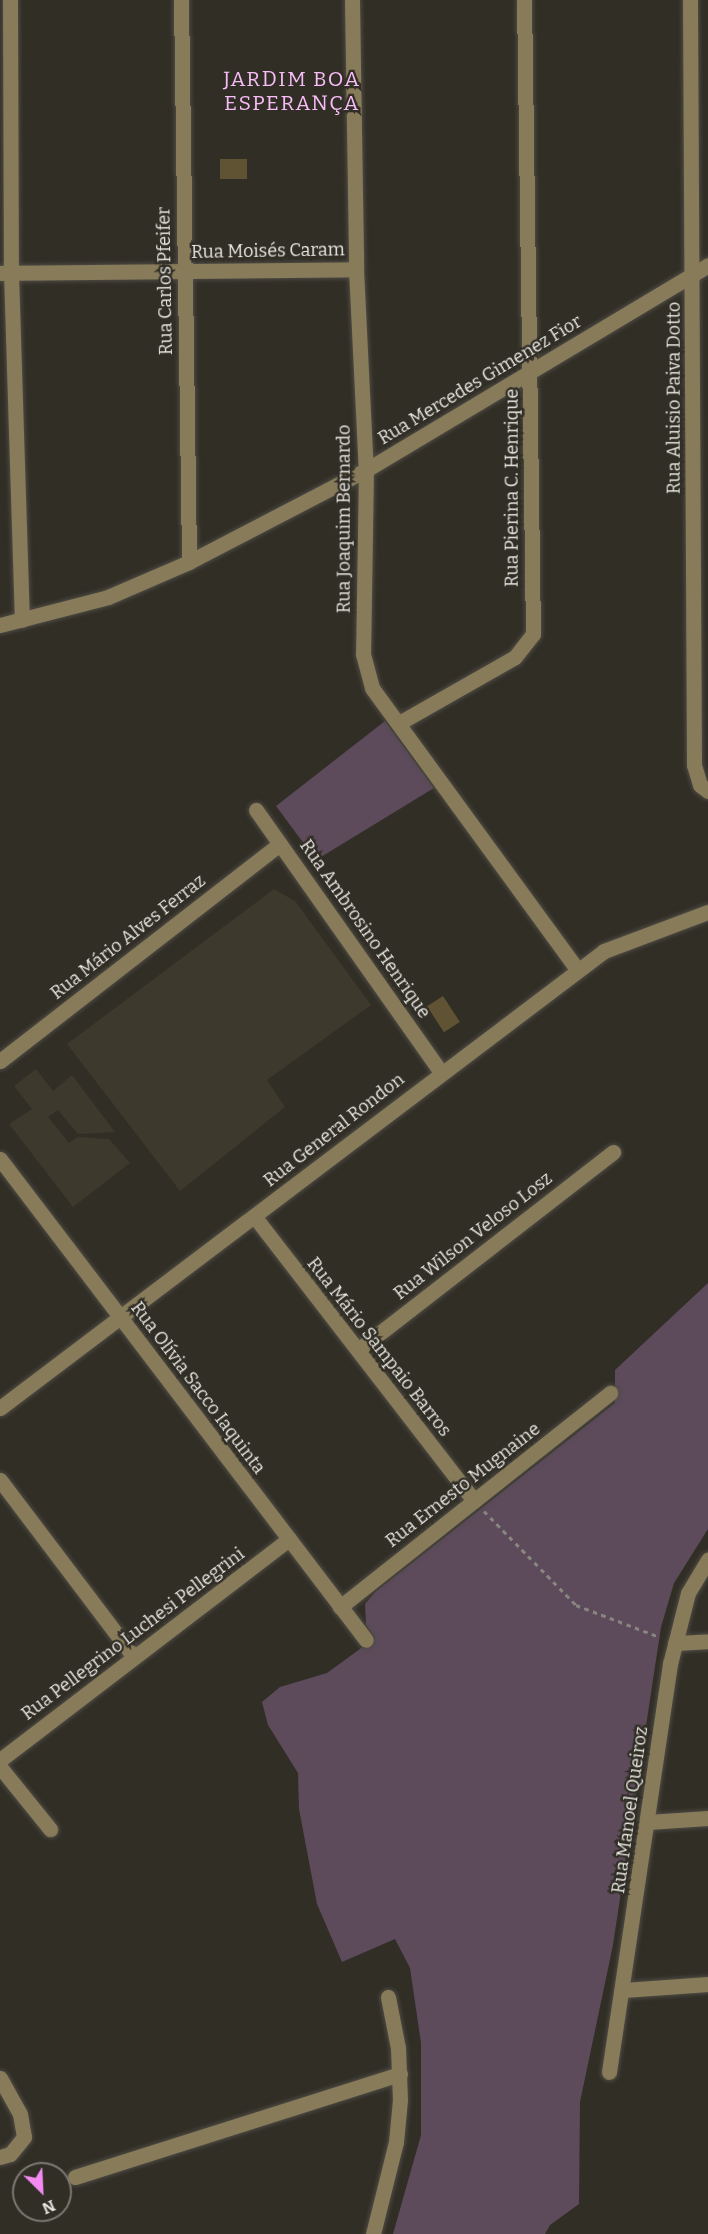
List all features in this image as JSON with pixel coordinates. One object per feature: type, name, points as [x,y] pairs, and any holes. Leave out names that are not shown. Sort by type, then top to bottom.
[{"type":"street","points":[[10,0],[5,273],[22,620]]},
{"type":"street","name":"Rua Carlos Pfeifer","points":[[180,0],[189,562]]},
{"type":"street","name":"Rua Joaquim Bernardo","points":[[352,0],[356,269],[366,470],[363,654],[372,688],[578,970]]},
{"type":"street","name":"Rua Pierina C. Henrique","points":[[399,723],[515,657],[533,634],[524,0]]},
{"type":"street","name":"Rua Aluisio Paiva Dotto","points":[[690,0],[694,274],[694,765],[700,785],[708,792]]},
{"type":"street","name":"Rua Mercedes Gimenez Fior","points":[[0,625],[108,597],[189,562],[366,470],[708,265]]},
{"type":"street","name":"Rua Moisés Caram","points":[[5,273],[356,269]]},
{"type":"street","name":"Rua Ambrosino Henrique","points":[[256,810],[441,1072]]},
{"type":"street","name":"Rua Mário Alves Ferraz","points":[[0,1061],[280,844]]},
{"type":"street","name":"Rua General Rondon","points":[[0,1408],[441,1072],[604,951],[708,912]]},
{"type":"street","name":"Rua Wilson Veloso Losz","points":[[358,1350],[613,1152]]},
{"type":"street","name":"Rua Olívia Sacco Iaquinta","points":[[0,1159],[366,1640]]},
{"type":"street","name":"Rua Mário Sampaio Barros","points":[[254,1216],[474,1501]]},
{"type":"street","name":"Rua Ernesto Mugnaine","points":[[340,1607],[610,1393]]},
{"type":"street","points":[[0,1480],[134,1657]]},
{"type":"street","name":"Rua Pellegrino Luchesi Pellegrini","points":[[0,1760],[289,1539]]},
{"type":"street","name":"Rua Manoel Queiroz","points":[[609,2072],[624,1990],[675,1643],[688,1593],[708,1560]]},
{"type":"street","points":[[675,1643],[708,1641]]},
{"type":"street","points":[[0,1767],[50,1829]]},
{"type":"street","points":[[648,1822],[708,1818]]},
{"type":"street","points":[[624,1990],[708,1984]]},
{"type":"street","points":[[373,2234],[396,2142],[400,2074],[388,1997]]},
{"type":"street","points":[[75,2177],[400,2074]]},
{"type":"street","points":[[0,2078],[20,2115],[24,2137],[10,2154],[0,2157]]},
{"type":"path","points":[[474,1501],[576,1605],[675,1643]]},
{"type":"shaded area","points":[[385,721],[434,788],[316,860],[276,806]]},
{"type":"shaded area","points":[[274,889],[295,901],[371,1005],[267,1080],[285,1107],[180,1191],[67,1044]]},
{"type":"shaded area","points":[[36,1069],[53,1091],[72,1075],[115,1132],[78,1134],[58,1110],[48,1117],[69,1143],[78,1137],[109,1139],[130,1163],[73,1207],[9,1124],[32,1109],[14,1086]]},
{"type":"shaded area","points":[[708,1283],[708,1529],[674,1583],[661,1627],[613,1945],[580,2102],[579,2204],[550,2225],[545,2234],[393,2234],[421,2135],[421,2043],[410,1968],[395,1939],[342,1962],[317,1904],[299,1809],[298,1773],[268,1725],[262,1702],[280,1687],[327,1673],[375,1638],[366,1625],[365,1604],[375,1592],[615,1403],[615,1370]]},
{"type":"building","points":[[220,159],[247,159],[247,179],[220,179]]},
{"type":"building","points":[[443,996],[460,1022],[444,1032],[427,1006]]},
{"type":"district","name":"JARDIM BOA ESPERANÇA","points":[[292,91]]}]
